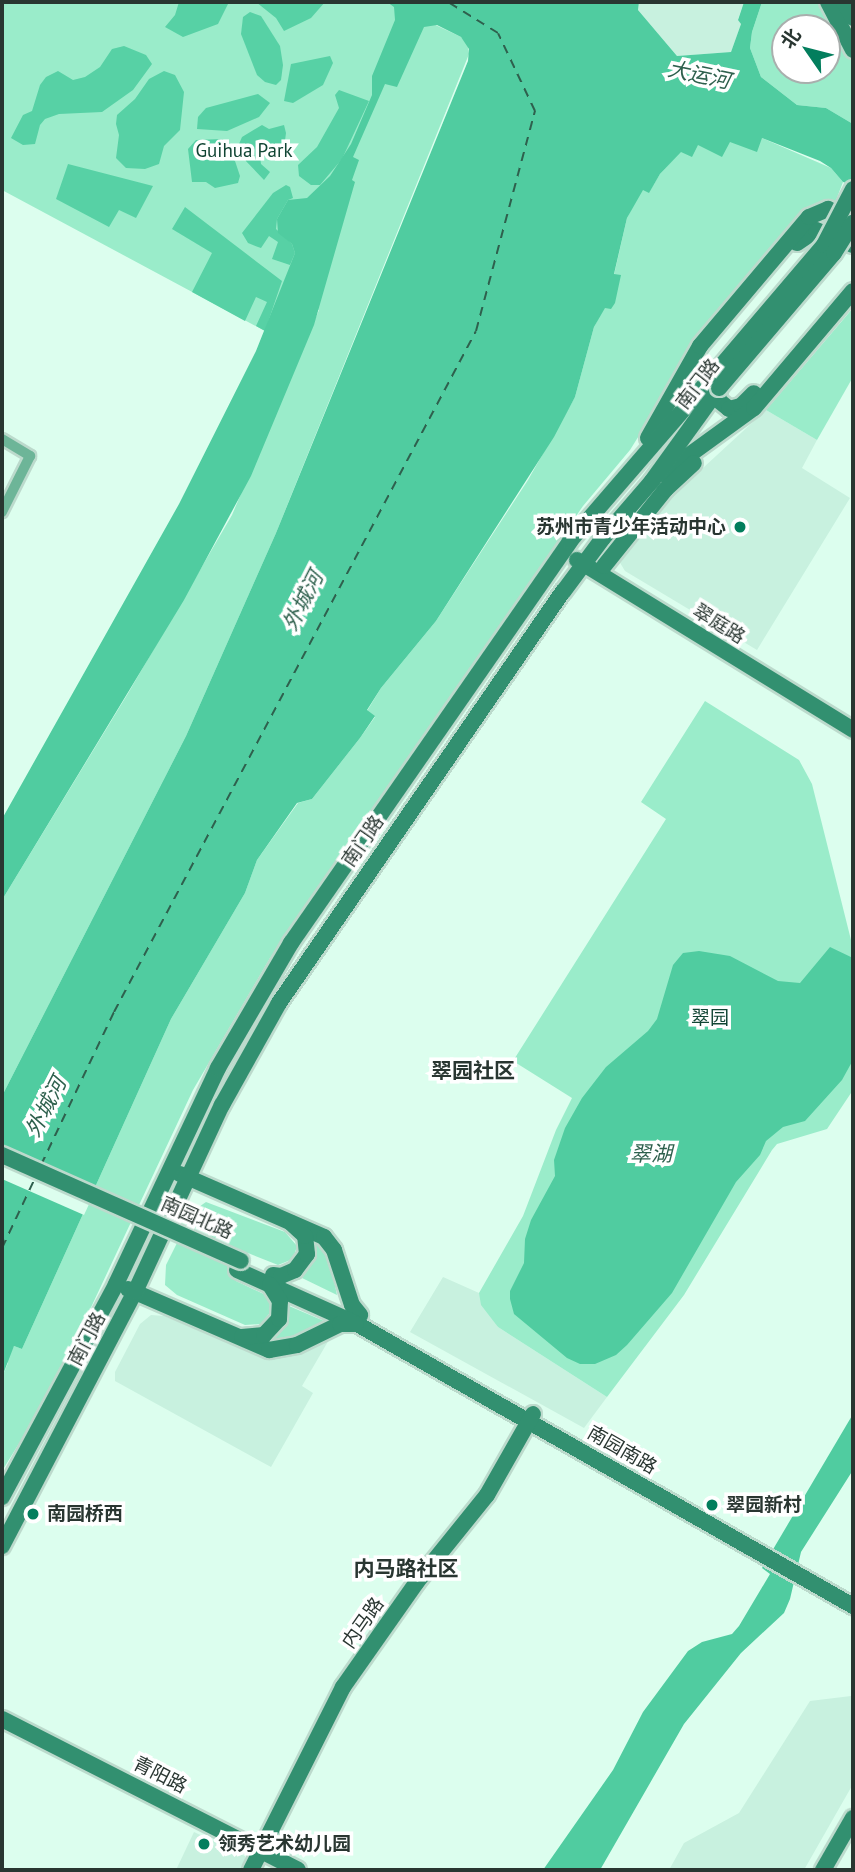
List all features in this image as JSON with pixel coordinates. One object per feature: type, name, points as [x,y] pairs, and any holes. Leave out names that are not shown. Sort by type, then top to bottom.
[{"type":"main road","points":[[828,2],[853,50]]},
{"type":"main road","points":[[844,2],[853,18]]},
{"type":"main road","name":"南门路","points":[[2,1546],[135,1292],[237,1078],[308,957],[586,560],[652,481],[715,384],[824,245],[853,189]]},
{"type":"main road","points":[[635,463],[700,346],[809,217],[828,209],[853,221]]},
{"type":"main road","name":"南门路","points":[[2,1497],[116,1284],[218,1068],[291,943],[567,546],[635,463],[715,384],[829,259],[853,221]]},
{"type":"main road","points":[[853,245],[819,230],[803,236],[690,375],[696,385],[715,384],[718,400],[726,408],[734,409],[746,401],[853,277]]},
{"type":"main road","points":[[604,566],[666,489],[741,420],[853,291]]},
{"type":"main road","points":[[652,481],[741,420]]},
{"type":"main road","name":"翠庭路","points":[[567,546],[853,730]]},
{"type":"main road","name":"翠庭路","points":[[586,560],[604,566],[853,719]]},
{"type":"main road","name":"南园北路","points":[[2,1155],[239,1265]]},
{"type":"main road","name":"南园北路","points":[[2,1166],[239,1265],[365,1323]]},
{"type":"main road","points":[[168,1169],[314,1230],[327,1240],[335,1254],[352,1305],[365,1323]]},
{"type":"main road","points":[[233,1336],[258,1338],[275,1325],[281,1305],[271,1279],[290,1273],[307,1254],[305,1236],[286,1219]]},
{"type":"main road","points":[[116,1284],[233,1336],[274,1350],[297,1345],[340,1324],[365,1323]]},
{"type":"main road","name":"南园南路","points":[[365,1323],[766,1551],[853,1606]]},
{"type":"main road","name":"内马路","points":[[251,1870],[343,1687],[416,1583],[487,1495],[531,1418]]},
{"type":"main road","name":"南园南路","points":[[802,1572],[853,1595]]},
{"type":"main road","name":"青阳路","points":[[2,1719],[298,1870]]},
{"type":"main road","points":[[823,1870],[853,1818]]},
{"type":"street","points":[[2,439],[30,456],[2,512]]},
{"type":"shaded area","points":[[639,2],[744,2],[738,19],[741,24],[731,52],[677,56],[638,10]]},
{"type":"shaded area","name":"苏州市青少年活动中心","points":[[766,410],[817,440],[802,468],[850,498],[757,650],[625,571],[619,561],[678,491]]},
{"type":"shaded area","points":[[443,1277],[479,1293],[498,1327],[607,1397],[584,1428],[410,1332]]},
{"type":"shaded area","points":[[151,1315],[164,1316],[269,1357],[282,1357],[330,1338],[302,1386],[313,1393],[271,1467],[115,1381],[115,1372],[140,1324]]},
{"type":"shaded area","points":[[853,1693],[853,1784],[804,1870],[669,1870],[684,1843],[739,1813],[810,1701],[851,1696]]},
{"type":"shaded area","name":"领秀艺术幼儿园","points":[[194,1832],[245,1856],[246,1870],[176,1870]]},
{"type":"green space","name":"Guihua Park","points":[[2,2],[387,2],[461,37],[468,45],[469,54],[276,533],[186,736],[2,1096],[2,900],[127,695],[232,515],[319,310],[279,296],[265,331],[2,190]]},
{"type":"green space","points":[[179,2],[229,2],[218,24],[183,37],[165,27],[175,15]]},
{"type":"green space","points":[[256,2],[325,2],[311,18],[284,31],[276,18]]},
{"type":"green space","points":[[762,2],[853,2],[853,124],[826,108],[797,105],[761,77],[750,48],[752,32]]},
{"type":"green space","points":[[250,12],[261,16],[280,46],[283,65],[281,80],[276,85],[265,82],[257,75],[241,34],[243,17]]},
{"type":"green space","points":[[124,46],[146,55],[152,64],[133,90],[102,112],[59,114],[45,119],[40,125],[35,144],[23,145],[11,138],[23,115],[32,111],[40,85],[46,77],[58,71],[73,80],[85,77],[100,67],[112,49]]},
{"type":"green space","points":[[330,56],[333,63],[323,85],[293,103],[284,101],[291,64]]},
{"type":"green space","points":[[164,71],[175,75],[184,92],[180,130],[164,146],[159,164],[145,169],[126,168],[116,158],[119,135],[117,115],[135,99],[149,79]]},
{"type":"green space","points":[[339,90],[369,101],[342,159],[320,185],[311,185],[299,176],[298,165],[317,147],[339,108],[335,95]]},
{"type":"green space","points":[[258,94],[270,103],[259,117],[227,131],[197,129],[198,117],[206,108]]},
{"type":"green space","points":[[262,125],[269,129],[284,125],[286,133],[284,148],[260,156],[261,164],[270,172],[264,180],[244,159],[239,144],[242,137]]},
{"type":"green space","points":[[762,138],[831,168],[843,182],[833,208],[824,204],[680,370],[630,450],[583,506],[270,958],[193,1090],[78,1335],[31,1424],[2,1471],[2,1377],[8,1363],[6,1361],[14,1346],[22,1349],[171,1019],[245,893],[257,860],[298,803],[312,799],[375,717],[367,711],[381,688],[436,621],[528,480],[575,397],[594,327],[620,275],[614,275],[627,218],[636,199],[643,189],[649,192],[660,174],[681,151],[697,145]]},
{"type":"green space","points":[[222,139],[229,143],[240,176],[238,183],[215,188],[206,182],[192,182],[188,149],[196,140]]},
{"type":"green space","points":[[68,164],[153,186],[136,218],[119,210],[109,227],[56,199]]},
{"type":"green space","points":[[286,185],[290,187],[293,198],[288,200],[277,219],[276,229],[292,244],[295,253],[290,265],[272,259],[278,242],[269,236],[261,248],[248,243],[242,233],[273,193]]},
{"type":"green space","points":[[185,207],[282,281],[265,331],[256,326],[267,302],[256,297],[245,321],[192,292],[212,253],[172,229]]},
{"type":"green space","points":[[853,308],[853,377],[817,440],[766,410]]},
{"type":"green space","name":"翠园","points":[[705,701],[799,760],[812,784],[853,948],[853,1090],[827,1129],[777,1144],[772,1150],[684,1295],[607,1397],[498,1327],[481,1305],[479,1293],[523,1216],[556,1130],[572,1098],[513,1061],[666,819],[641,802]]},
{"type":"green space","points":[[206,1202],[285,1232],[297,1246],[293,1259],[278,1265],[248,1253],[236,1281],[268,1296],[272,1310],[261,1324],[245,1325],[177,1295],[165,1285],[166,1265],[193,1211]]},
{"type":"green space","points":[[318,1243],[329,1257],[337,1295],[302,1278],[314,1261],[314,1246]]},
{"type":"green space","points":[[289,1306],[324,1321],[298,1338],[269,1341],[288,1324]]},
{"type":"water","points":[[387,2],[639,2],[638,10],[677,56],[731,52],[741,24],[738,20],[744,2],[762,2],[752,32],[750,48],[761,77],[797,105],[826,108],[853,124],[853,185],[843,182],[831,168],[820,161],[762,138],[757,152],[730,142],[722,157],[698,145],[692,157],[681,152],[660,174],[649,193],[643,190],[627,218],[614,274],[621,275],[615,303],[611,309],[605,308],[594,327],[575,397],[554,437],[436,621],[381,688],[367,710],[375,716],[360,738],[312,799],[297,803],[257,860],[245,893],[171,1019],[22,1349],[14,1346],[2,1377],[2,1096],[186,736],[276,533],[468,61],[469,49],[461,37],[437,25],[424,27],[397,87],[385,84],[353,157],[359,160],[352,180],[355,182],[314,325],[251,476],[184,600],[2,900],[2,819],[179,504],[256,351],[295,253],[292,244],[278,233],[277,219],[288,200],[307,198],[330,176],[351,144],[372,95],[372,76],[395,20],[394,7]]},
{"type":"water","name":"翠湖","points":[[830,947],[853,958],[853,1060],[842,1080],[805,1121],[783,1127],[766,1141],[760,1155],[736,1182],[672,1293],[627,1345],[616,1355],[595,1364],[580,1364],[567,1358],[514,1314],[510,1291],[524,1263],[525,1239],[531,1220],[555,1176],[554,1160],[565,1128],[582,1098],[606,1067],[648,1031],[657,1019],[673,965],[683,953],[699,951],[730,956],[778,981],[800,983]]},
{"type":"water","points":[[853,1414],[853,1470],[801,1552],[784,1613],[741,1653],[684,1724],[600,1870],[543,1870],[613,1770],[643,1712],[688,1651],[702,1642],[732,1634],[739,1626],[770,1574],[762,1568]]},
{"type":"pier","points":[[2,1146],[97,1187],[84,1215],[2,1179]]},
{"type":"ferry route","points":[[41,1165],[114,1012],[476,331],[535,111],[498,33],[448,2]]},
{"type":"ferry route","points":[[2,1248],[36,1176]]},
{"type":"place","name":"苏州市青少年活动中心","points":[[740,527]]},
{"type":"place","name":"翠园新村","points":[[712,1505]]},
{"type":"place","name":"南园桥西","points":[[33,1514]]},
{"type":"place","name":"领秀艺术幼儿园","points":[[204,1844]]},
{"type":"district","name":"翠园社区","points":[[473,1071]]},
{"type":"district","name":"内马路社区","points":[[406,1569]]},
{"type":"water label","name":"大运河","points":[[699,75]]},
{"type":"water label","name":"外城河","points":[[303,601]]},
{"type":"water label","name":"外城河","points":[[46,1107]]}]
